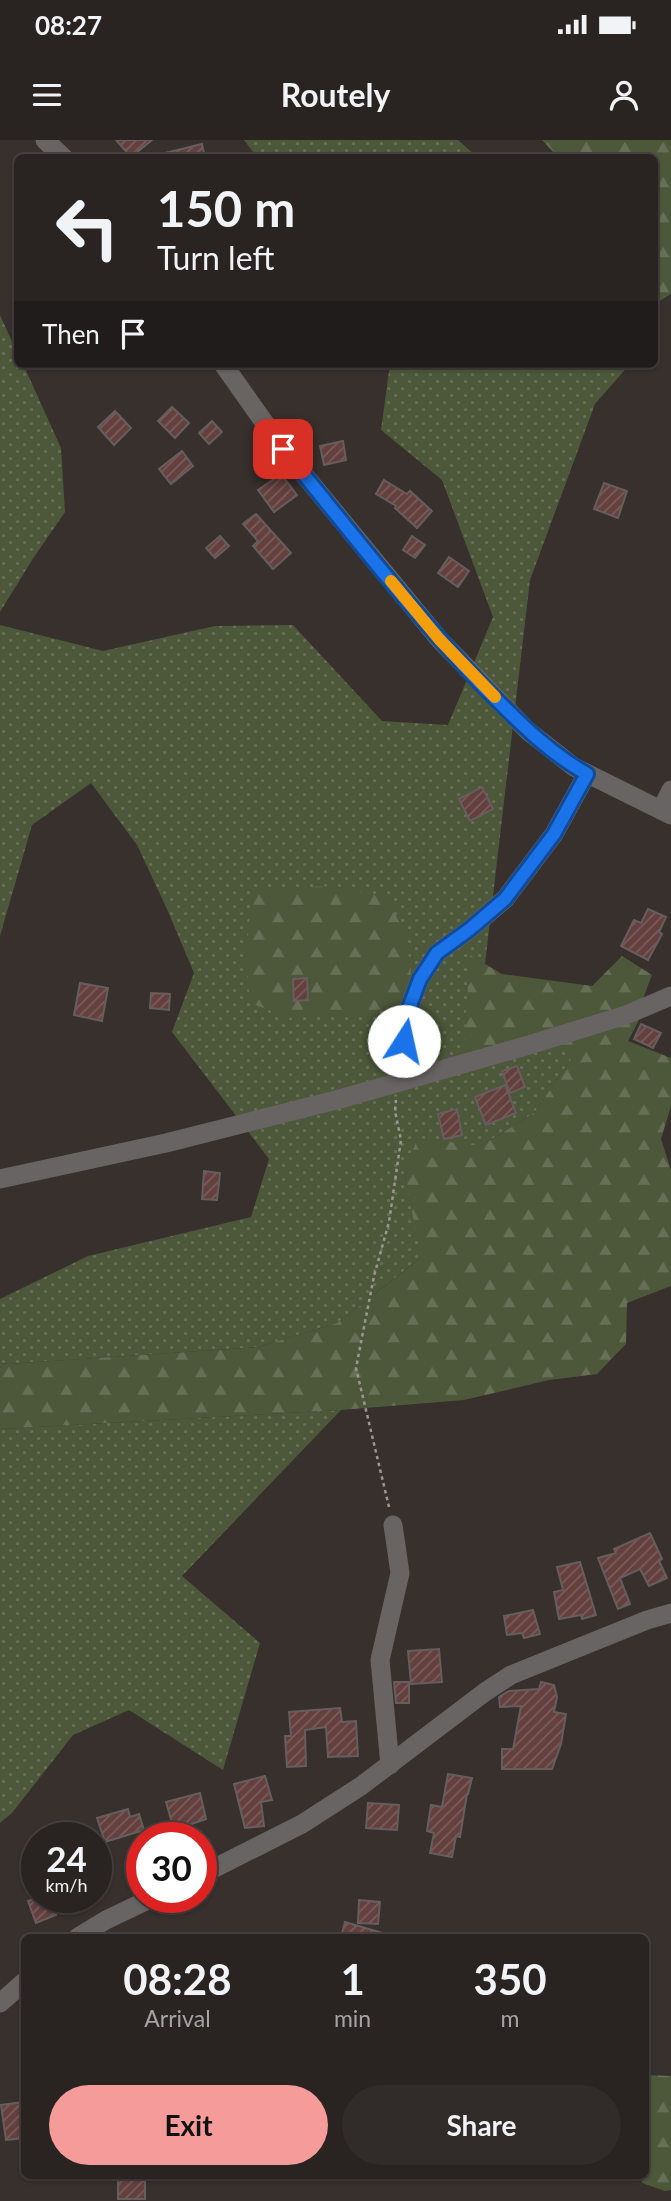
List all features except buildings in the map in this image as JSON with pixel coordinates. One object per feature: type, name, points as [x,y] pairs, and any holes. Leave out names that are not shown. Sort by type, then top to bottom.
[{"type":"street","points":[[45,140],[60,154]]},
{"type":"street","points":[[226,368],[283,449],[439,639],[528,731],[547,748],[587,774],[666,812],[671,790]]},
{"type":"street","points":[[397,1082],[403,1062],[405,1019],[420,979],[437,953],[505,899],[554,834],[587,774]]},
{"type":"street","points":[[0,1179],[166,1143],[397,1082],[626,1015],[671,996]]},
{"type":"street","points":[[390,1765],[380,1660],[400,1573],[393,1525]]},
{"type":"street","points":[[217,1867],[302,1824],[390,1765],[511,1675],[671,1613]]},
{"type":"street","points":[[83,1934],[126,1910]]},
{"type":"street","points":[[0,2004],[21,1985]]},
{"type":"path","points":[[393,1525],[356,1368],[374,1276],[389,1222],[399,1154],[401,1140],[395,1111],[397,1082]]},
{"type":"green space","points":[[244,140],[458,140],[474,154],[255,154]]},
{"type":"green space","points":[[542,140],[671,140],[671,294],[658,302],[658,154],[555,154]]},
{"type":"green space","points":[[0,315],[14,346],[14,368],[25,368],[61,448],[65,512],[0,612]]},
{"type":"green space","points":[[389,368],[626,368],[595,404],[530,580],[485,964],[470,955],[501,1052],[556,1048],[575,1054],[534,1113],[481,1146],[404,1171],[422,1257],[337,1323],[258,1347],[0,1363],[0,1299],[88,1256],[251,1217],[269,1159],[172,1032],[194,973],[137,845],[91,783],[32,825],[0,936],[0,625],[103,651],[215,626],[293,625],[382,721],[448,725],[493,617],[442,480],[381,430]]},
{"type":"green space","points":[[335,886],[387,897],[406,936],[414,1000],[371,1014],[290,1018],[250,1003],[246,959],[252,889]]},
{"type":"green space","points":[[470,955],[502,974],[592,986],[622,956],[652,975],[642,1001],[641,1016],[628,1041],[671,1058],[671,1106],[661,1139],[671,1170],[671,1286],[627,1303],[626,1344],[597,1374],[549,1380],[464,1400],[341,1410],[0,1429],[0,1363],[258,1347],[337,1323],[421,1258],[404,1171],[418,1138],[481,1146],[534,1113],[574,1055],[534,1048],[463,1058]]},
{"type":"green space","points":[[341,1410],[182,1576],[260,1643],[223,1770],[129,1710],[73,1735],[12,1813],[0,1823],[0,1429]]},
{"type":"green space","points":[[649,2075],[671,2076],[671,2190],[665,2191],[642,2183],[642,2179],[649,2179]]},
{"type":"slow traffic","points":[[391,581],[455,657],[495,697]]},
{"type":"route","points":[[283,449],[455,657],[547,748],[587,774],[554,834],[505,899],[437,953],[420,979],[405,1019],[404,1041]]}]
